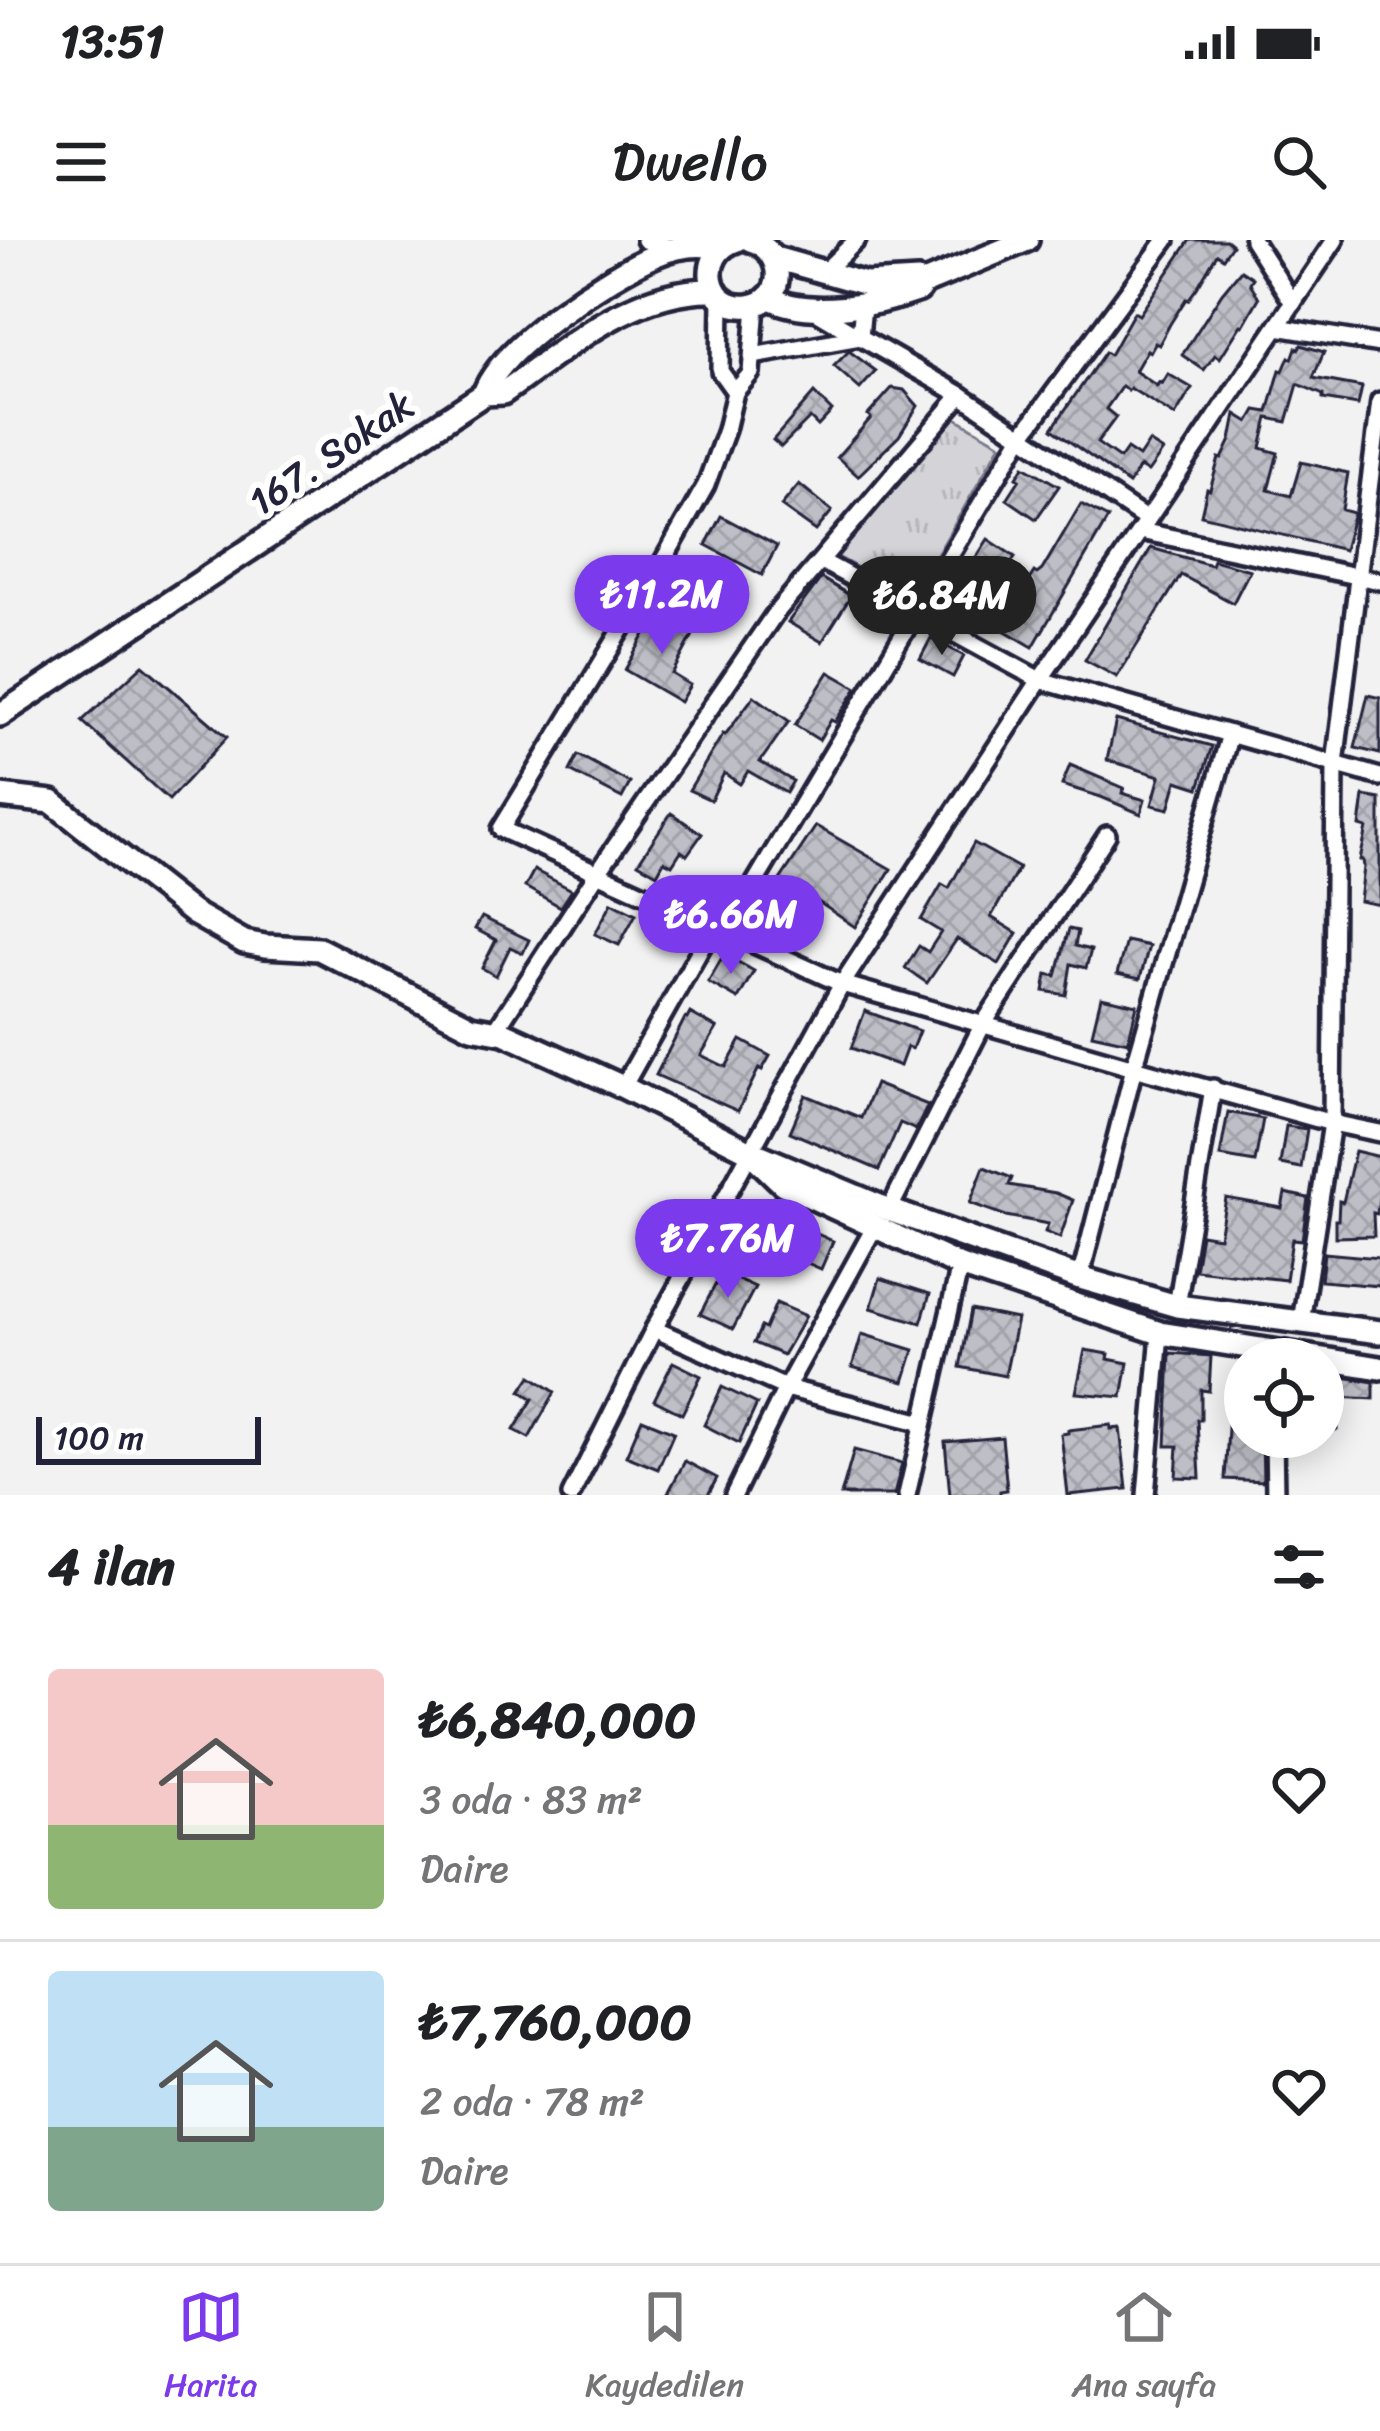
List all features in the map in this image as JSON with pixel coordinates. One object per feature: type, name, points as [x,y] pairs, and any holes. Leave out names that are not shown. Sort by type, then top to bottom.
[{"type":"street","points":[[645,240],[676,249]]},
{"type":"street","points":[[823,273],[857,240]]},
{"type":"street","points":[[762,301],[811,308],[863,305],[919,290],[925,283],[1027,240]]},
{"type":"street","points":[[623,1088],[1022,436],[1166,240]]},
{"type":"street","points":[[1253,240],[1293,303]]},
{"type":"street","points":[[571,1495],[654,1329],[842,984],[1335,240]]},
{"type":"street","points":[[484,394],[490,378],[539,329],[600,286],[656,255],[727,243]]},
{"type":"street","points":[[727,243],[710,271],[718,294],[720,371],[735,392]]},
{"type":"street","points":[[765,247],[823,273],[866,284],[925,283]]},
{"type":"street","points":[[765,247],[777,280],[762,301],[751,374],[735,392],[706,485],[501,829],[842,984],[1380,1133]]},
{"type":"street","name":"167. Sokak","points":[[0,715],[484,394],[503,393],[610,319],[678,291],[718,294],[735,305],[762,301]]},
{"type":"street","points":[[860,337],[863,305]]},
{"type":"street","points":[[811,308],[961,395],[1144,525],[1380,581]]},
{"type":"street","points":[[1277,326],[1380,344]]},
{"type":"street","points":[[753,356],[860,337]]},
{"type":"street","points":[[495,1031],[774,615],[961,395]]},
{"type":"street","points":[[1301,1322],[1332,1123],[1335,764],[1380,401]]},
{"type":"street","points":[[820,561],[1040,680],[1380,777]]},
{"type":"street","points":[[1080,1278],[1134,1068],[1230,734]]},
{"type":"street","points":[[0,796],[52,802],[193,914],[244,942],[319,949],[471,1027],[504,1033],[623,1088],[881,1219],[960,1266],[1160,1333],[1224,1345]]},
{"type":"street","points":[[734,1495],[786,1388],[982,1026],[1107,836]]},
{"type":"street","points":[[1177,1306],[1213,1088]]},
{"type":"street","points":[[881,1219],[1177,1306],[1380,1332]]},
{"type":"street","points":[[907,1495],[960,1266]]},
{"type":"street","points":[[654,1329],[786,1388],[922,1424]]},
{"type":"street","points":[[1146,1495],[1160,1333]]},
{"type":"street","points":[[1344,1364],[1380,1368]]},
{"type":"street","points":[[1274,1458],[1275,1495]]},
{"type":"green space","points":[[954,417],[1001,444],[912,598],[836,556]]},
{"type":"building","points":[[1190,240],[1226,240],[1232,245],[1223,258],[1217,254],[1159,345],[1147,350],[1135,371],[1157,386],[1168,374],[1192,388],[1175,416],[1122,386],[1106,409],[1116,417],[1097,443],[1120,459],[1127,449],[1139,457],[1149,442],[1163,451],[1148,472],[1140,467],[1129,484],[1052,429]]},
{"type":"building","points":[[1241,270],[1253,278],[1250,283],[1259,298],[1220,358],[1215,355],[1204,370],[1182,355]]},
{"type":"building","points":[[1301,345],[1324,352],[1313,378],[1362,387],[1358,405],[1323,399],[1298,384],[1287,422],[1268,418],[1261,448],[1278,453],[1268,490],[1291,496],[1301,462],[1348,473],[1342,510],[1354,513],[1344,550],[1201,515],[1219,458],[1231,440],[1236,414],[1249,422],[1256,410],[1268,412],[1280,370]]},
{"type":"building","points":[[849,351],[876,371],[860,389],[834,366]]},
{"type":"building","points":[[892,388],[904,390],[918,406],[899,436],[858,476],[837,457]]},
{"type":"building","points":[[814,393],[832,411],[818,426],[810,418],[781,447],[773,440]]},
{"type":"building","points":[[1024,466],[1059,486],[1036,519],[1007,499]]},
{"type":"building","points":[[799,484],[832,511],[816,531],[781,506]]},
{"type":"building","points":[[1081,504],[1108,518],[1033,647],[950,599],[988,539],[1015,557],[997,584],[1018,597],[1034,572],[1042,570]]},
{"type":"building","points":[[721,516],[777,546],[762,575],[706,545]]},
{"type":"building","points":[[1151,548],[1250,570],[1233,603],[1181,575],[1117,677],[1085,660]]},
{"type":"building","points":[[691,562],[743,594],[725,623],[673,591]]},
{"type":"building","points":[[821,578],[851,596],[822,642],[788,622]]},
{"type":"building","points":[[657,613],[694,633],[672,674],[690,685],[680,702],[625,670]]},
{"type":"building","points":[[931,638],[964,656],[953,677],[920,659]]},
{"type":"building","points":[[143,665],[227,737],[169,800],[82,721]]},
{"type":"building","points":[[829,672],[857,688],[819,740],[795,725]]},
{"type":"building","points":[[1368,695],[1380,698],[1380,754],[1355,748]]},
{"type":"building","points":[[754,696],[789,721],[760,762],[793,781],[786,793],[748,771],[740,784],[724,773],[711,800],[689,790],[723,734]]},
{"type":"building","points":[[1116,720],[1212,746],[1199,788],[1177,781],[1169,809],[1152,805],[1160,776],[1107,760]]},
{"type":"building","points":[[578,755],[630,783],[622,798],[570,771]]},
{"type":"building","points":[[1070,765],[1145,800],[1141,814],[1062,785]]},
{"type":"building","points":[[1364,796],[1380,799],[1380,905],[1360,901],[1364,867],[1360,860],[1367,828],[1360,826]]},
{"type":"building","points":[[671,813],[702,834],[687,855],[681,851],[672,865],[664,861],[657,874],[638,863]]},
{"type":"building","points":[[816,826],[891,869],[855,927],[811,897],[785,938],[754,919]]},
{"type":"building","points":[[974,843],[1019,868],[991,917],[1017,933],[999,964],[957,939],[927,983],[905,968],[919,946],[928,952],[941,932],[921,920],[942,884],[949,888]]},
{"type":"building","points":[[534,870],[572,890],[561,907],[525,887]]},
{"type":"building","points":[[612,902],[636,914],[619,945],[595,934]]},
{"type":"building","points":[[482,917],[529,940],[523,953],[510,947],[496,976],[482,968],[496,940],[475,929]]},
{"type":"building","points":[[1069,929],[1078,931],[1075,946],[1091,950],[1086,968],[1071,964],[1066,995],[1044,991],[1047,974],[1056,976]]},
{"type":"building","points":[[1126,941],[1149,946],[1140,979],[1117,974]]},
{"type":"building","points":[[724,954],[754,971],[738,999],[708,982]]},
{"type":"building","points":[[1101,997],[1137,1005],[1128,1042],[1092,1034]]},
{"type":"building","points":[[865,1011],[919,1031],[900,1066],[851,1048]]},
{"type":"building","points":[[690,1013],[717,1028],[701,1055],[726,1067],[741,1040],[770,1056],[738,1111],[656,1075]]},
{"type":"building","points":[[875,1084],[928,1105],[916,1130],[900,1123],[879,1170],[790,1132],[806,1095],[861,1118]]},
{"type":"building","points":[[1228,1112],[1263,1119],[1255,1162],[1220,1156]]},
{"type":"building","points":[[1286,1126],[1307,1129],[1301,1168],[1280,1164]]},
{"type":"building","points":[[1355,1151],[1380,1157],[1374,1236],[1335,1237],[1339,1201],[1343,1202]]},
{"type":"building","points":[[984,1167],[1012,1178],[1009,1185],[1073,1200],[1060,1238],[1045,1232],[1048,1224],[970,1203]]},
{"type":"building","points":[[1285,1193],[1308,1198],[1302,1240],[1292,1239],[1286,1280],[1195,1270],[1201,1234],[1219,1237],[1226,1198],[1282,1208]]},
{"type":"building","points":[[790,1222],[833,1241],[821,1269],[778,1250]]},
{"type":"building","points":[[1324,1253],[1380,1258],[1380,1286],[1321,1281]]},
{"type":"building","points":[[722,1272],[755,1287],[733,1329],[700,1314]]},
{"type":"building","points":[[880,1278],[930,1294],[921,1323],[871,1308]]},
{"type":"building","points":[[776,1303],[806,1316],[783,1355],[754,1343]]},
{"type":"building","points":[[971,1310],[1017,1319],[1005,1376],[960,1367]]},
{"type":"building","points":[[862,1334],[914,1350],[904,1382],[852,1367]]},
{"type":"building","points":[[1085,1350],[1128,1363],[1122,1397],[1076,1393]]},
{"type":"building","points":[[1170,1353],[1211,1356],[1209,1391],[1201,1390],[1201,1420],[1197,1420],[1200,1478],[1176,1477],[1178,1446],[1166,1446]]},
{"type":"building","points":[[673,1362],[701,1376],[682,1414],[654,1400]]},
{"type":"building","points":[[531,1376],[555,1392],[529,1438],[514,1430],[533,1399],[521,1391]]},
{"type":"building","points":[[1344,1377],[1374,1382],[1374,1399],[1344,1398]]},
{"type":"building","points":[[722,1387],[757,1404],[739,1443],[704,1425]]},
{"type":"building","points":[[642,1419],[674,1432],[658,1469],[626,1456]]},
{"type":"building","points":[[1111,1425],[1111,1429],[1120,1428],[1127,1489],[1068,1495],[1061,1434]]},
{"type":"building","points":[[1002,1437],[1007,1490],[1000,1495],[950,1495],[945,1442]]},
{"type":"building","points":[[854,1450],[902,1463],[894,1495],[841,1495]]},
{"type":"building","points":[[1226,1458],[1262,1458],[1263,1481],[1225,1479]]},
{"type":"building","points":[[685,1461],[717,1478],[708,1495],[667,1495]]}]
